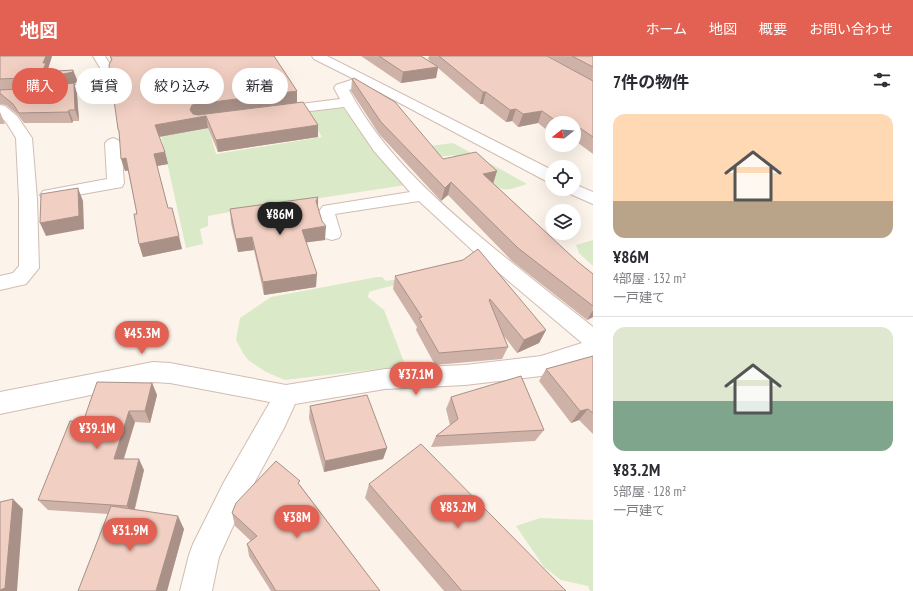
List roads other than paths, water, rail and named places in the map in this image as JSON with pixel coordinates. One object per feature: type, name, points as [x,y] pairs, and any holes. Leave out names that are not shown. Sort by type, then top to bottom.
[{"type":"street","points":[[68,89],[100,81],[106,76],[108,71],[99,56]]},
{"type":"street","points":[[318,56],[545,173]]},
{"type":"street","points":[[365,79],[341,88],[347,102],[380,149],[423,195],[505,268],[593,339]]},
{"type":"street","points":[[262,113],[347,102]]},
{"type":"street","points":[[0,109],[12,119],[24,138],[28,199],[29,268],[19,279],[0,283]]},
{"type":"street","points":[[28,199],[116,183],[113,143]]},
{"type":"street","points":[[581,193],[593,199]]},
{"type":"street","points":[[332,234],[326,214],[329,210],[423,195]]},
{"type":"street","points":[[0,403],[153,372],[170,373],[286,395],[385,379],[465,375],[541,366],[593,348]]},
{"type":"street","points":[[196,591],[204,556],[234,492],[275,420],[286,395]]}]
